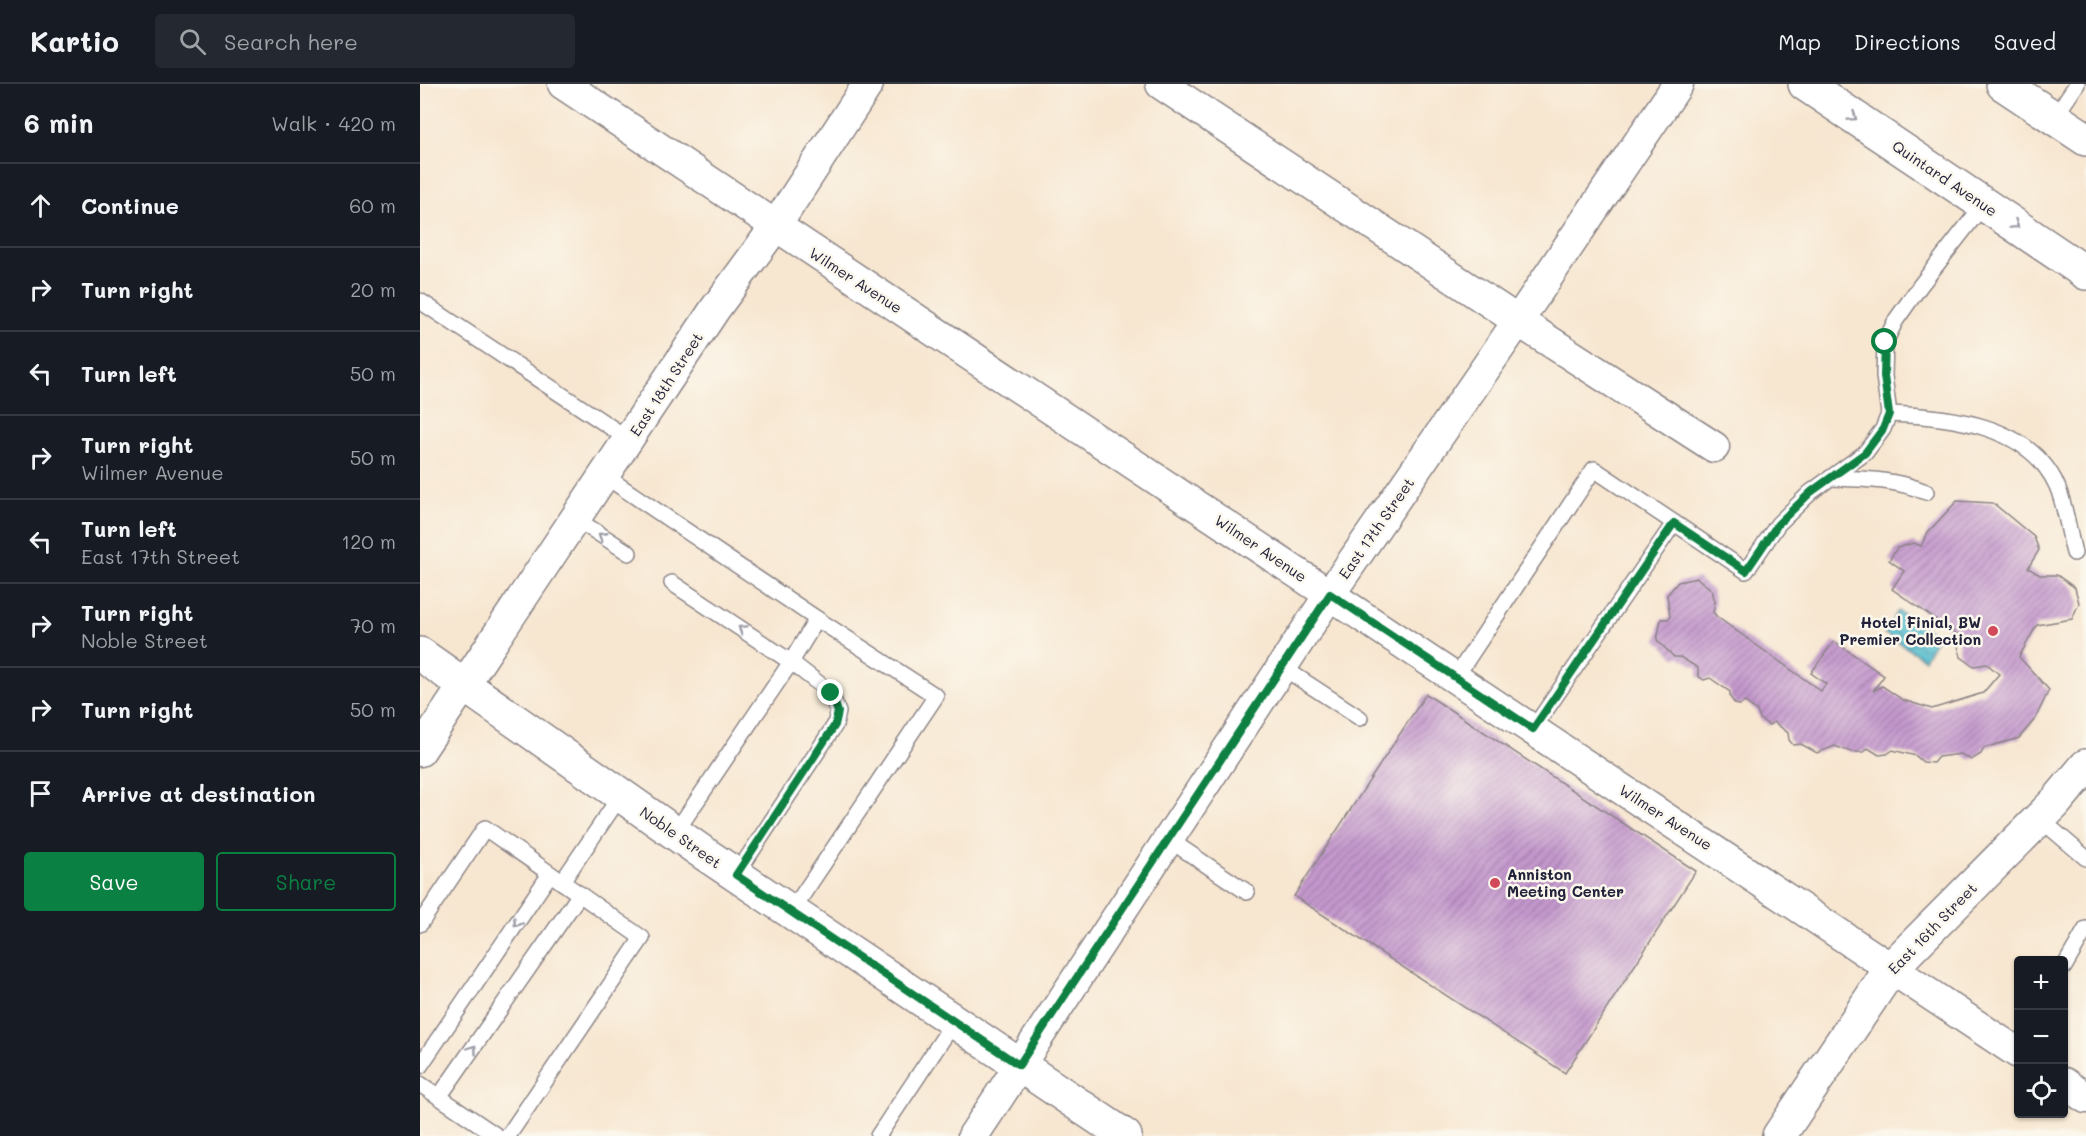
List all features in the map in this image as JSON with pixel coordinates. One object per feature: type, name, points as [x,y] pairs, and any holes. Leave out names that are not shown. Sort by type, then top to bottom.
[{"type":"main road","name":"Quintard Avenue","points":[[1804,84],[2086,273]]},
{"type":"main road","points":[[2003,84],[2085,138]]},
{"type":"main road","name":"Noble Street","points":[[420,654],[736,875],[1125,1136]]},
{"type":"main road","name":"East 16th Street","points":[[1779,1136],[1892,967],[2040,818],[2086,766]]},
{"type":"street","name":"Wilmer Avenue","points":[[563,84],[1455,678],[2014,1046]]},
{"type":"street","name":"East 18th Street","points":[[420,751],[630,440],[715,309],[775,227],[868,84]]},
{"type":"street","points":[[1161,84],[1518,321],[1714,447]]},
{"type":"street","name":"East 17th Street","points":[[973,1136],[1330,594],[1678,84]]},
{"type":"street","points":[[2068,1086],[2086,1098]]},
{"type":"lane","points":[[2054,118],[2077,84]]},
{"type":"lane","points":[[1455,678],[1594,469],[1746,571],[1778,524],[1811,492],[1865,453],[1883,429],[1889,414],[1884,376],[1885,342],[1896,320],[1920,286],[1984,204]]},
{"type":"lane","points":[[420,301],[630,440]]},
{"type":"lane","points":[[1889,414],[1957,419],[1989,429],[2023,445],[2043,465],[2057,486],[2074,553]]},
{"type":"lane","points":[[605,476],[936,696],[791,912]]},
{"type":"lane","points":[[1831,478],[1885,480],[1908,484],[1926,492]]},
{"type":"lane","points":[[576,519],[629,553]]},
{"type":"lane","points":[[1533,729],[1674,523]]},
{"type":"lane","points":[[672,583],[791,662],[831,693],[838,712],[835,725],[736,875]]},
{"type":"lane","points":[[675,833],[791,662],[817,619]]},
{"type":"lane","points":[[1282,667],[1360,718]]},
{"type":"lane","points":[[420,1066],[556,878],[621,795]]},
{"type":"lane","points":[[2040,818],[2086,858]]},
{"type":"lane","points":[[420,924],[485,828],[642,938],[508,1136]]},
{"type":"lane","points":[[1168,839],[1247,892]]},
{"type":"lane","points":[[439,1097],[580,894]]},
{"type":"lane","points":[[2068,960],[2086,929]]},
{"type":"lane","points":[[878,1136],[954,1022]]},
{"type":"lane","points":[[420,1084],[496,1136]]},
{"type":"water","points":[[1898,611],[1938,636],[1924,659],[1884,633]]},
{"type":"building","name":"Hotel Finial, BW Premier Collection","points":[[1957,501],[1993,503],[2034,537],[2039,550],[2028,568],[2040,575],[2057,575],[2075,588],[2079,603],[2072,619],[2037,625],[2019,657],[2049,690],[2035,719],[2019,738],[1984,748],[1981,754],[1971,760],[1961,754],[1938,757],[1933,763],[1923,762],[1916,756],[1893,750],[1879,755],[1868,748],[1864,752],[1851,752],[1835,746],[1817,753],[1801,744],[1793,745],[1788,733],[1774,722],[1769,725],[1760,719],[1757,711],[1745,702],[1740,705],[1735,704],[1730,697],[1730,692],[1710,678],[1704,680],[1698,676],[1698,668],[1680,657],[1674,657],[1657,640],[1661,619],[1670,617],[1667,595],[1678,582],[1697,578],[1712,590],[1715,602],[1713,612],[1717,617],[1821,691],[1826,684],[1811,673],[1834,641],[1884,676],[1873,691],[1882,686],[1903,700],[1932,709],[1983,693],[1999,674],[1987,664],[1974,666],[1961,657],[1958,646],[1960,636],[1892,589],[1904,571],[1889,560],[1897,548],[1914,543],[1921,546],[1928,532]]},
{"type":"building","name":"Anniston Meeting Center","points":[[1426,694],[1696,871],[1565,1073],[1294,896]]},
{"type":"place","name":"Hotel Finial, BW Premier Collection","points":[[1993,631]]},
{"type":"place","name":"Anniston Meeting Center","points":[[1495,883]]},
{"type":"route","points":[[831,693],[838,712],[835,725],[736,875],[1019,1065],[1330,594],[1533,729],[1674,523],[1746,571],[1778,524],[1811,492],[1865,453],[1883,429],[1889,414],[1884,376],[1885,342]]}]
